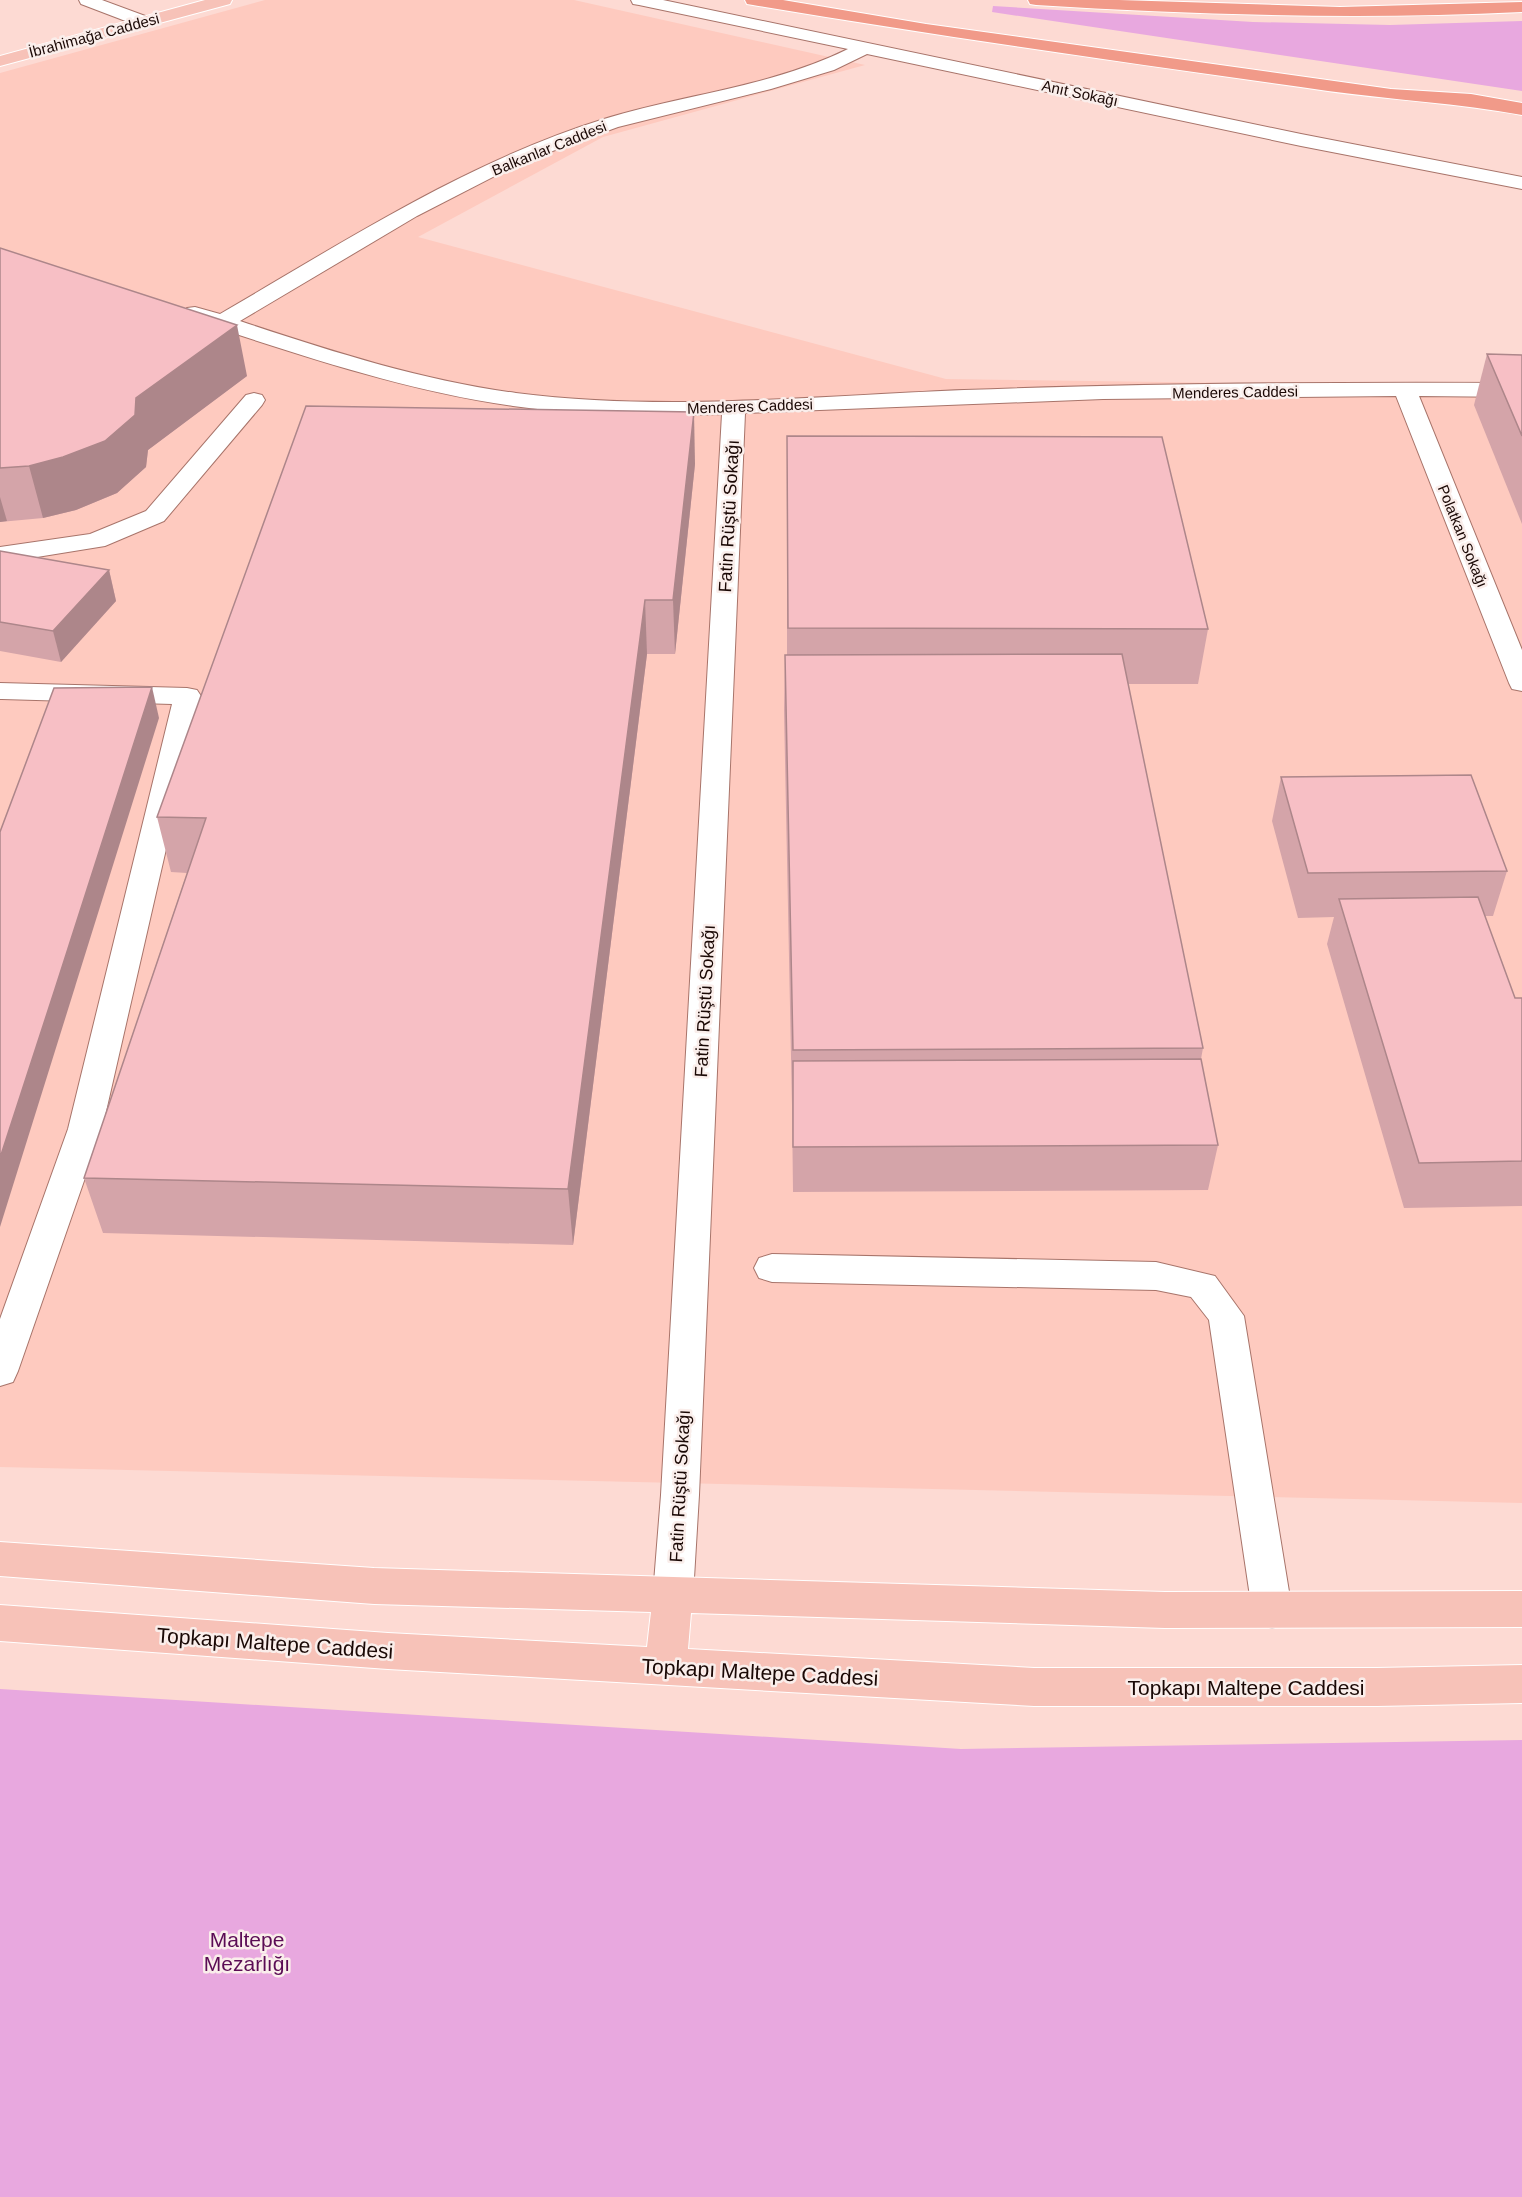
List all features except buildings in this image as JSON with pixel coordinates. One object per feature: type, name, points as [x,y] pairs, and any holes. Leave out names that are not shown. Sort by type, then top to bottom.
[{"type":"highway","points":[[753,0],[926,29],[1391,93],[1491,104]]},
{"type":"highway","points":[[1036,0],[1235,10],[1428,11],[1522,7]]},
{"type":"highway","points":[[949,15],[1372,81],[1522,109]]},
{"type":"main road","name":"İbrahimağa Caddesi","points":[[0,61],[224,0]]},
{"type":"main road","points":[[0,1559],[374,1586],[1165,1610],[1522,1609]]},
{"type":"main road","points":[[666,1667],[673,1595]]},
{"type":"main road","name":"Topkapı Maltepe Caddesi","points":[[0,1623],[388,1651],[1034,1687],[1377,1687],[1522,1684]]},
{"type":"street","points":[[87,0],[142,21]]},
{"type":"street","name":"Anıt Sokağı","points":[[639,0],[1301,140],[1522,183]]},
{"type":"street","name":"Balkanlar Caddesi","points":[[222,322],[410,212],[513,159],[611,123],[765,85],[828,66],[867,47]]},
{"type":"street","name":"Menderes Caddesi","points":[[177,307],[437,387],[515,400],[585,407],[663,409],[977,397],[1404,388],[1522,390]]},
{"type":"street","name":"Polatkan Sokağı","points":[[1404,388],[1522,683]]},
{"type":"street","points":[[0,555],[96,541],[155,516],[254,400]]},
{"type":"street","name":"Fatin Rüştü Sokağı","points":[[673,1595],[680,1495],[734,406]]},
{"type":"street","points":[[0,1371],[85,1130],[187,696],[1,693]]},
{"type":"street","points":[[772,1268],[1156,1276],[1202,1286],[1226,1316],[1272,1610]]},
{"type":"shaded area","points":[[265,0],[574,0],[865,65],[603,137],[418,237],[946,379],[1522,387],[1522,1503],[0,1467],[0,73]]},
{"type":"green space","points":[[993,6],[1253,22],[1390,25],[1522,21],[1522,91],[992,12]]},
{"type":"green space","name":"Maltepe Mezarlığı","points":[[0,1689],[961,1749],[1522,1740],[1522,2197],[0,2197]]}]
